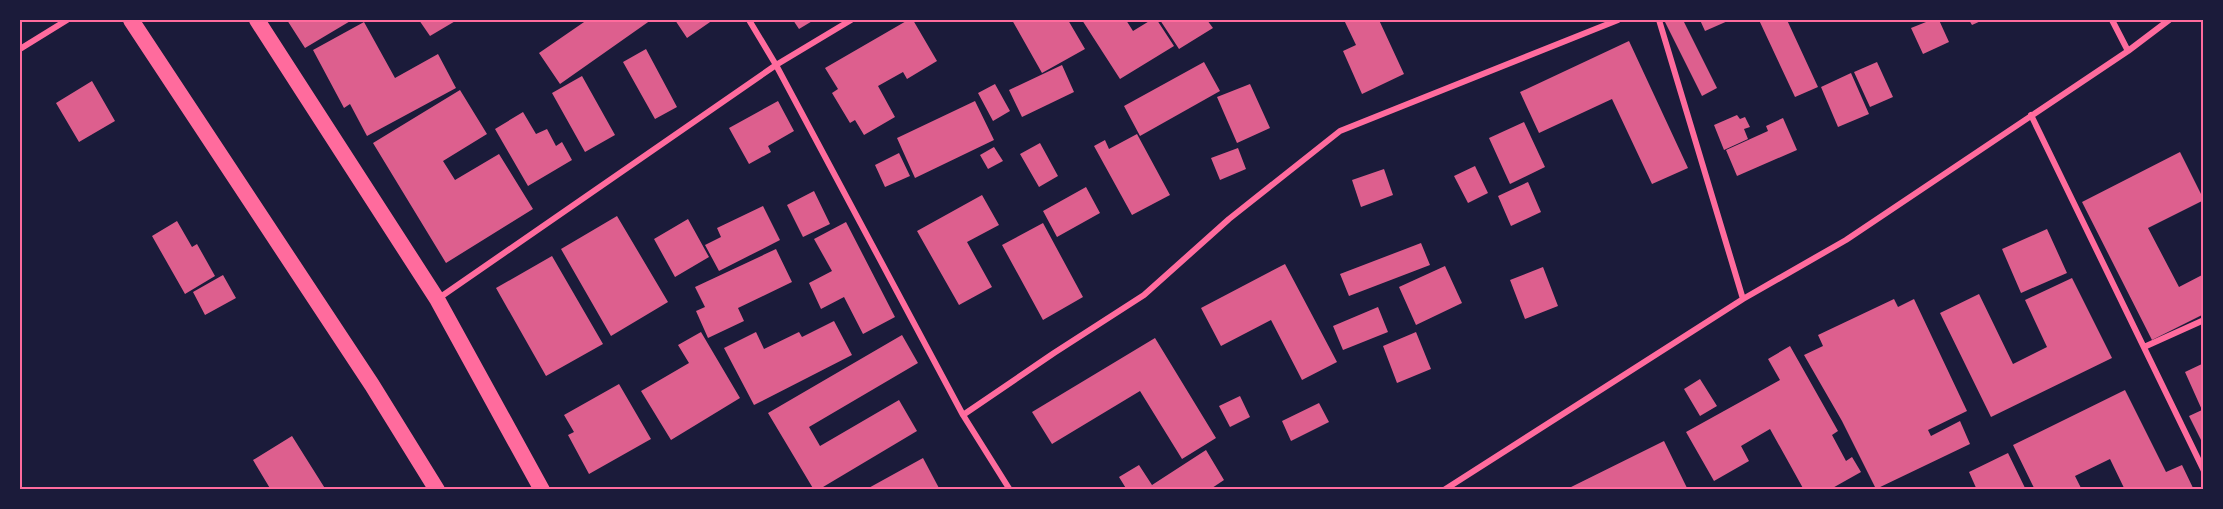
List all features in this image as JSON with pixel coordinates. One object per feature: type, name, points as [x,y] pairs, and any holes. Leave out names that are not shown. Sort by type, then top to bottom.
[{"type":"highway","points":[[131,20],[372,385],[437,489]]},
{"type":"highway","points":[[257,20],[437,299],[542,489]]},
{"type":"street","points":[[20,49],[67,20]]},
{"type":"street","points":[[749,20],[776,65],[963,415],[1010,489]]},
{"type":"street","points":[[437,299],[776,65],[851,20]]},
{"type":"street","points":[[963,415],[1144,295],[1229,219],[1340,131],[1618,20]]},
{"type":"street","points":[[1659,20],[1743,299]]},
{"type":"street","points":[[2112,20],[2128,51]]},
{"type":"street","points":[[1444,489],[1743,299],[1846,240],[2128,51],[2169,20]]},
{"type":"street","points":[[2031,115],[2204,471]]},
{"type":"street","points":[[2144,347],[2204,320]]},
{"type":"building","points":[[287,20],[352,20],[305,48]]},
{"type":"building","points":[[419,20],[457,20],[430,36]]},
{"type":"building","points":[[587,20],[651,20],[560,84],[539,53]]},
{"type":"building","points":[[675,20],[713,20],[687,38]]},
{"type":"building","points":[[793,20],[814,20],[799,29]]},
{"type":"building","points":[[908,20],[913,20],[937,61],[907,79],[903,72],[878,86],[895,117],[864,135],[855,120],[850,123],[832,93],[838,89],[825,68]]},
{"type":"building","points":[[1012,20],[1068,20],[1085,49],[1042,73]]},
{"type":"building","points":[[1082,20],[1126,20],[1133,31],[1151,20],[1157,20],[1174,46],[1120,79]]},
{"type":"building","points":[[1160,20],[1207,20],[1213,28],[1179,49]]},
{"type":"building","points":[[1344,20],[1379,20],[1404,74],[1362,94],[1343,51],[1356,45]]},
{"type":"building","points":[[1664,20],[1683,20],[1717,88],[1702,96]]},
{"type":"building","points":[[1700,20],[1730,20],[1705,31]]},
{"type":"building","points":[[1759,20],[1787,20],[1818,87],[1795,97]]},
{"type":"building","points":[[1931,20],[1939,20],[1949,42],[1923,54],[1911,28]]},
{"type":"building","points":[[1969,20],[1983,20],[1972,25]]},
{"type":"building","points":[[364,22],[395,78],[438,54],[456,88],[367,136],[350,104],[344,108],[313,50]]},
{"type":"building","points":[[1629,41],[1688,168],[1652,184],[1612,99],[1539,133],[1520,92]]},
{"type":"building","points":[[646,49],[677,107],[655,119],[623,62]]},
{"type":"building","points":[[1204,62],[1220,91],[1140,136],[1124,106]]},
{"type":"building","points":[[1877,62],[1893,97],[1870,107],[1854,72]]},
{"type":"building","points":[[1062,65],[1074,92],[1022,117],[1009,90]]},
{"type":"building","points":[[1851,73],[1869,114],[1838,127],[1821,87]]},
{"type":"building","points":[[582,76],[615,135],[585,152],[552,93]]},
{"type":"building","points":[[92,81],[115,121],[79,142],[56,103]]},
{"type":"building","points":[[995,84],[1010,111],[993,121],[978,93]]},
{"type":"building","points":[[1250,84],[1270,128],[1237,143],[1217,97]]},
{"type":"building","points":[[460,90],[487,134],[443,161],[455,180],[499,154],[533,209],[446,263],[373,143]]},
{"type":"building","points":[[778,101],[794,131],[768,146],[771,152],[749,164],[729,128]]},
{"type":"building","points":[[975,101],[994,140],[915,178],[897,138]]},
{"type":"building","points":[[523,112],[536,134],[547,129],[556,146],[562,142],[572,160],[528,186],[495,129]]},
{"type":"building","points":[[1737,115],[1740,119],[1745,117],[1750,127],[1744,129],[1748,139],[1724,150],[1714,125]]},
{"type":"building","points":[[1783,118],[1797,150],[1737,176],[1726,150],[1768,131],[1766,126]]},
{"type":"building","points":[[1524,122],[1545,167],[1510,184],[1489,138]]},
{"type":"building","points":[[1137,134],[1170,195],[1132,215],[1094,146],[1105,140],[1109,149]]},
{"type":"building","points":[[1040,143],[1058,176],[1039,187],[1020,154]]},
{"type":"building","points":[[994,147],[1003,161],[988,169],[980,155]]},
{"type":"building","points":[[1238,148],[1246,169],[1220,180],[1211,158]]},
{"type":"building","points":[[2180,152],[2204,200],[2148,228],[2179,287],[2204,274],[2204,314],[2152,340],[2082,202]]},
{"type":"building","points":[[899,153],[910,176],[885,187],[875,165]]},
{"type":"building","points":[[1475,166],[1488,193],[1468,203],[1454,176]]},
{"type":"building","points":[[1384,169],[1393,195],[1361,207],[1352,180]]},
{"type":"building","points":[[1528,182],[1541,212],[1511,226],[1498,196]]},
{"type":"building","points":[[1086,187],[1100,213],[1057,237],[1043,211]]},
{"type":"building","points":[[814,191],[830,224],[803,237],[787,205]]},
{"type":"building","points":[[982,195],[999,225],[967,242],[992,287],[959,305],[917,231]]},
{"type":"building","points":[[763,206],[780,240],[719,271],[705,245],[721,237],[717,228]]},
{"type":"building","points":[[617,216],[668,302],[611,336],[561,249]]},
{"type":"building","points":[[688,219],[709,257],[675,277],[654,239]]},
{"type":"building","points":[[177,221],[192,247],[197,244],[215,276],[185,294],[152,236]]},
{"type":"building","points":[[846,222],[895,317],[863,334],[844,297],[821,309],[809,283],[832,271],[814,239]]},
{"type":"building","points":[[1043,223],[1083,297],[1043,320],[1002,245]]},
{"type":"building","points":[[2047,229],[2067,273],[2021,293],[2002,249]]},
{"type":"building","points":[[1421,243],[1430,265],[1349,296],[1340,274]]},
{"type":"building","points":[[776,249],[792,282],[738,308],[744,321],[708,338],[696,311],[705,307],[695,287]]},
{"type":"building","points":[[552,256],[603,344],[546,376],[496,288]]},
{"type":"building","points":[[1285,264],[1337,362],[1302,380],[1271,320],[1221,346],[1201,308]]},
{"type":"building","points":[[1445,266],[1462,303],[1416,325],[1399,287]]},
{"type":"building","points":[[1543,267],[1558,306],[1525,319],[1510,280]]},
{"type":"building","points":[[223,275],[236,298],[205,315],[193,292]]},
{"type":"building","points":[[2072,278],[2112,358],[1991,417],[1940,313],[1979,294],[2013,364],[2047,347],[2025,300]]},
{"type":"building","points":[[1894,299],[1898,307],[1914,299],[1967,411],[1928,430],[1931,436],[1960,421],[1970,444],[1876,489],[1842,421],[1804,355],[1823,346],[1818,335]]},
{"type":"building","points":[[1378,307],[1388,332],[1343,350],[1333,326]]},
{"type":"building","points":[[834,321],[852,355],[754,405],[724,348],[756,332],[764,349],[799,332],[802,337]]},
{"type":"building","points":[[701,332],[740,398],[671,440],[641,391],[689,363],[678,345]]},
{"type":"building","points":[[1416,332],[1431,369],[1397,383],[1383,346]]},
{"type":"building","points":[[902,335],[918,363],[809,427],[820,446],[899,400],[917,431],[818,490],[814,490],[768,413]]},
{"type":"building","points":[[1155,338],[1216,438],[1182,459],[1140,391],[1052,444],[1032,412]]},
{"type":"building","points":[[1790,346],[1838,431],[1832,435],[1846,461],[1852,457],[1861,472],[1829,490],[1804,490],[1770,429],[1741,446],[1749,461],[1714,481],[1686,432],[1780,380],[1768,359]]},
{"type":"building","points":[[2204,363],[2204,446],[2189,416],[2202,410],[2185,372]]},
{"type":"building","points":[[1700,379],[1717,406],[1700,416],[1684,389]]},
{"type":"building","points":[[619,384],[651,439],[589,474],[568,435],[574,432],[564,415]]},
{"type":"building","points":[[2125,390],[2166,472],[2182,465],[2194,490],[2125,490],[2110,459],[2075,476],[2082,490],[2035,490],[2013,445]]},
{"type":"building","points":[[1240,396],[1250,417],[1230,427],[1219,406]]},
{"type":"building","points":[[1319,403],[1329,422],[1291,441],[1282,421]]},
{"type":"building","points":[[292,436],[326,490],[271,490],[253,460]]},
{"type":"building","points":[[1664,441],[1688,490],[1565,490]]},
{"type":"building","points":[[1206,450],[1224,480],[1209,490],[1127,490],[1119,477],[1139,465],[1152,485]]},
{"type":"building","points":[[2008,453],[2026,490],[1977,490],[1969,472]]},
{"type":"building","points":[[923,458],[940,490],[865,490]]}]
